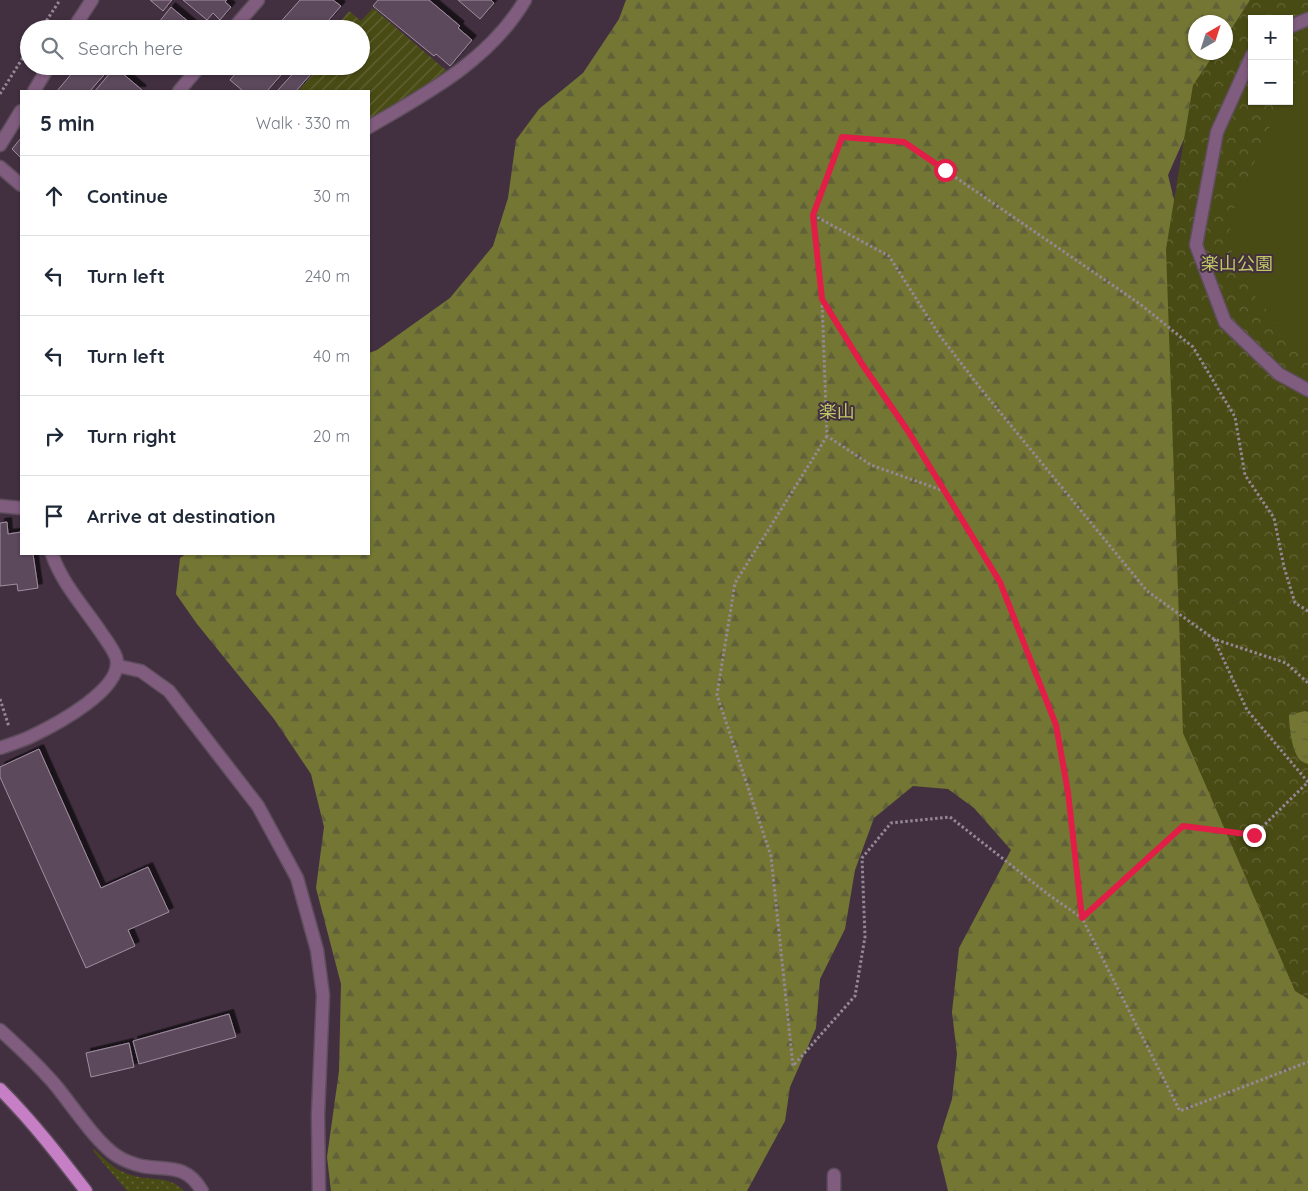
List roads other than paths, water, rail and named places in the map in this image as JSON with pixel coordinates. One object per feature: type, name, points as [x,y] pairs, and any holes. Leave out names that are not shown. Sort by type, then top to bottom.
[{"type":"main road","points":[[0,1090],[20,1109],[86,1191]]},
{"type":"street","points":[[79,20],[92,0]]},
{"type":"street","points":[[241,20],[258,0]]},
{"type":"street","points":[[370,126],[430,91],[461,69],[505,27],[525,0]]},
{"type":"street","points":[[1293,25],[1308,19]]},
{"type":"street","points":[[1250,60],[1218,132],[1196,245],[1225,322],[1279,374],[1308,390]]},
{"type":"street","points":[[35,90],[44,75]]},
{"type":"street","points":[[180,90],[192,75]]},
{"type":"street","points":[[0,145],[20,113]]},
{"type":"street","points":[[0,167],[20,184]]},
{"type":"street","points":[[0,506],[20,508]]},
{"type":"street","points":[[0,748],[31,737],[77,710],[103,690],[114,677],[118,666],[111,647],[93,618],[61,576],[52,555]]},
{"type":"street","points":[[118,666],[141,671],[168,691],[258,806],[297,878],[317,950],[323,995],[318,1116],[319,1191]]},
{"type":"street","points":[[0,1030],[54,1084],[108,1150],[131,1163],[174,1168],[181,1171],[195,1182],[202,1191]]},
{"type":"street","points":[[834,1176],[834,1191]]},
{"type":"water","points":[[1308,712],[1308,764],[1297,756],[1289,720],[1289,715]]},
{"type":"park label","name":"楽山公園","points":[[1237,264]]},
{"type":"park label","name":"楽山","points":[[837,412]]}]
